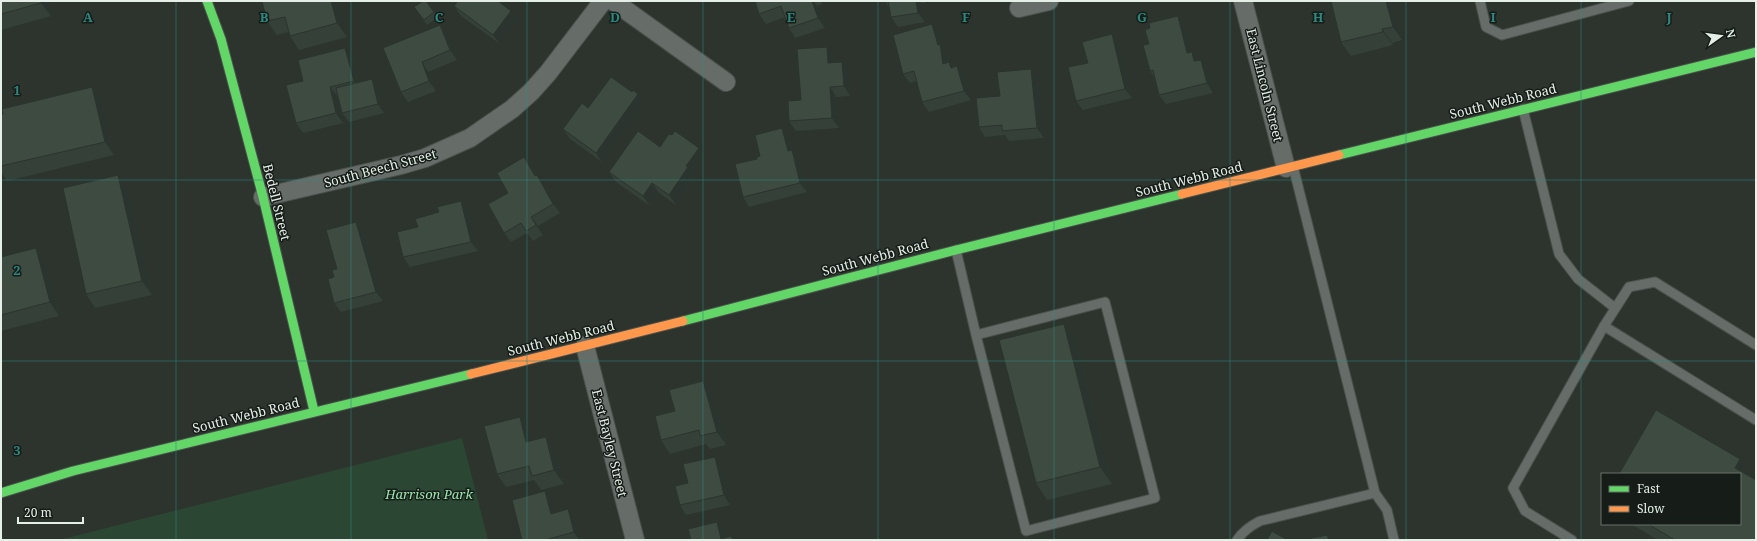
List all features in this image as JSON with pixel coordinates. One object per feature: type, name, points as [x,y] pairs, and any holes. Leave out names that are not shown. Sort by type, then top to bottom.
[{"type":"main road","name":"Bedell Street","points":[[207,1],[221,39],[263,196],[314,411]]},
{"type":"main road","name":"South Webb Road","points":[[1,493],[73,471],[314,411],[586,346],[956,250],[1756,52]]},
{"type":"street","name":"South Beech Street","points":[[263,196],[430,156],[470,138],[512,110],[531,92],[548,73],[603,1]]},
{"type":"street","points":[[613,1],[726,82]]},
{"type":"street","points":[[1020,8],[1049,1]]},
{"type":"street","name":"East Lincoln Street","points":[[1243,1],[1290,167]]},
{"type":"street","name":"East Bayley Street","points":[[586,346],[635,540]]},
{"type":"lane","points":[[1480,1],[1486,27],[1502,35],[1629,1]]},
{"type":"lane","points":[[1523,109],[1559,254],[1578,279],[1615,308]]},
{"type":"lane","points":[[1290,167],[1375,493],[1387,510],[1394,540]]},
{"type":"lane","points":[[956,250],[976,335],[1026,531],[1155,498],[1105,302],[976,335]]},
{"type":"lane","points":[[1572,540],[1525,511],[1513,488],[1604,326],[1629,287],[1655,282],[1756,345]]},
{"type":"lane","points":[[1604,326],[1756,420]]},
{"type":"lane","points":[[1237,540],[1242,532],[1260,521],[1375,493]]},
{"type":"green space","name":"Harrison Park","points":[[462,438],[488,540],[59,540]]},
{"type":"building","points":[[1,1],[41,1],[41,3],[1,14]]},
{"type":"building","points":[[262,1],[331,1],[337,23],[290,36],[285,17],[267,21]]},
{"type":"building","points":[[423,1],[426,1],[434,12],[424,20],[414,7]]},
{"type":"building","points":[[458,1],[498,1],[511,11],[493,35],[454,6]]},
{"type":"building","points":[[755,1],[812,1],[818,18],[789,28],[781,6],[759,14]]},
{"type":"building","points":[[888,1],[916,1],[918,13],[891,17]]},
{"type":"building","points":[[1331,1],[1386,1],[1393,27],[1382,29],[1383,32],[1341,42]]},
{"type":"building","points":[[1178,16],[1187,53],[1192,52],[1194,61],[1201,60],[1207,83],[1159,95],[1153,70],[1150,71],[1143,45],[1149,44],[1145,30],[1150,28],[1149,23]]},
{"type":"building","points":[[932,24],[938,45],[940,44],[943,64],[949,62],[951,68],[957,66],[964,91],[922,102],[914,71],[903,74],[893,35]]},
{"type":"building","points":[[440,25],[450,50],[422,62],[429,81],[401,92],[383,48]]},
{"type":"building","points":[[1112,34],[1125,89],[1076,101],[1068,67],[1088,63],[1082,42]]},
{"type":"building","points":[[827,47],[828,63],[842,62],[844,86],[830,87],[832,118],[789,121],[788,101],[801,100],[797,49]]},
{"type":"building","points":[[345,48],[354,81],[330,87],[336,113],[296,123],[286,85],[303,81],[298,60]]},
{"type":"building","points":[[1031,69],[1037,128],[1002,131],[1002,125],[979,127],[976,98],[1000,96],[997,72]]},
{"type":"building","points":[[611,77],[632,92],[633,90],[638,94],[596,153],[563,129],[582,103],[588,108]]},
{"type":"building","points":[[372,79],[378,104],[342,113],[336,88]]},
{"type":"building","points":[[92,87],[105,142],[1,166],[2,109]]},
{"type":"building","points":[[782,128],[788,151],[792,150],[800,183],[743,197],[735,164],[757,159],[757,157],[760,156],[755,135]]},
{"type":"building","points":[[638,131],[660,147],[669,134],[672,135],[675,131],[699,148],[686,166],[688,167],[669,195],[652,183],[643,196],[609,172]]},
{"type":"building","points":[[524,157],[535,176],[537,175],[553,204],[531,217],[536,225],[526,231],[521,223],[504,233],[488,204],[508,193],[497,173]]},
{"type":"building","points":[[118,175],[142,281],[86,294],[63,188]]},
{"type":"building","points":[[461,201],[471,242],[403,257],[397,232],[418,227],[415,219],[439,212],[437,207]]},
{"type":"building","points":[[356,222],[376,292],[334,303],[328,279],[334,277],[332,270],[337,269],[326,230]]},
{"type":"building","points":[[36,248],[50,302],[1,315],[1,257]]},
{"type":"building","points":[[1064,324],[1100,467],[1036,483],[999,340]]},
{"type":"building","points":[[703,381],[717,432],[700,436],[699,430],[661,440],[655,416],[675,411],[669,390]]},
{"type":"building","points":[[1656,410],[1740,459],[1735,468],[1756,480],[1756,540],[1675,540],[1650,525],[1741,525],[1741,473],[1620,473]]},
{"type":"building","points":[[520,417],[526,442],[546,437],[554,470],[532,476],[529,466],[497,474],[484,426]]},
{"type":"building","points":[[715,457],[724,495],[680,505],[675,486],[688,483],[683,464]]},
{"type":"building","points":[[545,491],[551,514],[568,509],[574,532],[545,540],[522,540],[512,500]]},
{"type":"building","points":[[717,522],[721,539],[731,536],[733,540],[691,540],[688,529]]},
{"type":"building","points":[[1272,531],[1287,540],[1267,540]]},
{"type":"building","points":[[1327,535],[1329,540],[1303,540]]},
{"type":"traffic: fast","points":[[207,1],[221,39],[263,197],[314,411]]},
{"type":"traffic: fast","points":[[1339,155],[1756,52]]},
{"type":"traffic: fast","points":[[683,321],[956,250],[1182,194]]},
{"type":"traffic: fast","points":[[1,493],[73,471],[471,374]]},
{"type":"traffic: slow","points":[[1182,194],[1339,155]]},
{"type":"traffic: slow","points":[[471,374],[683,321]]}]
